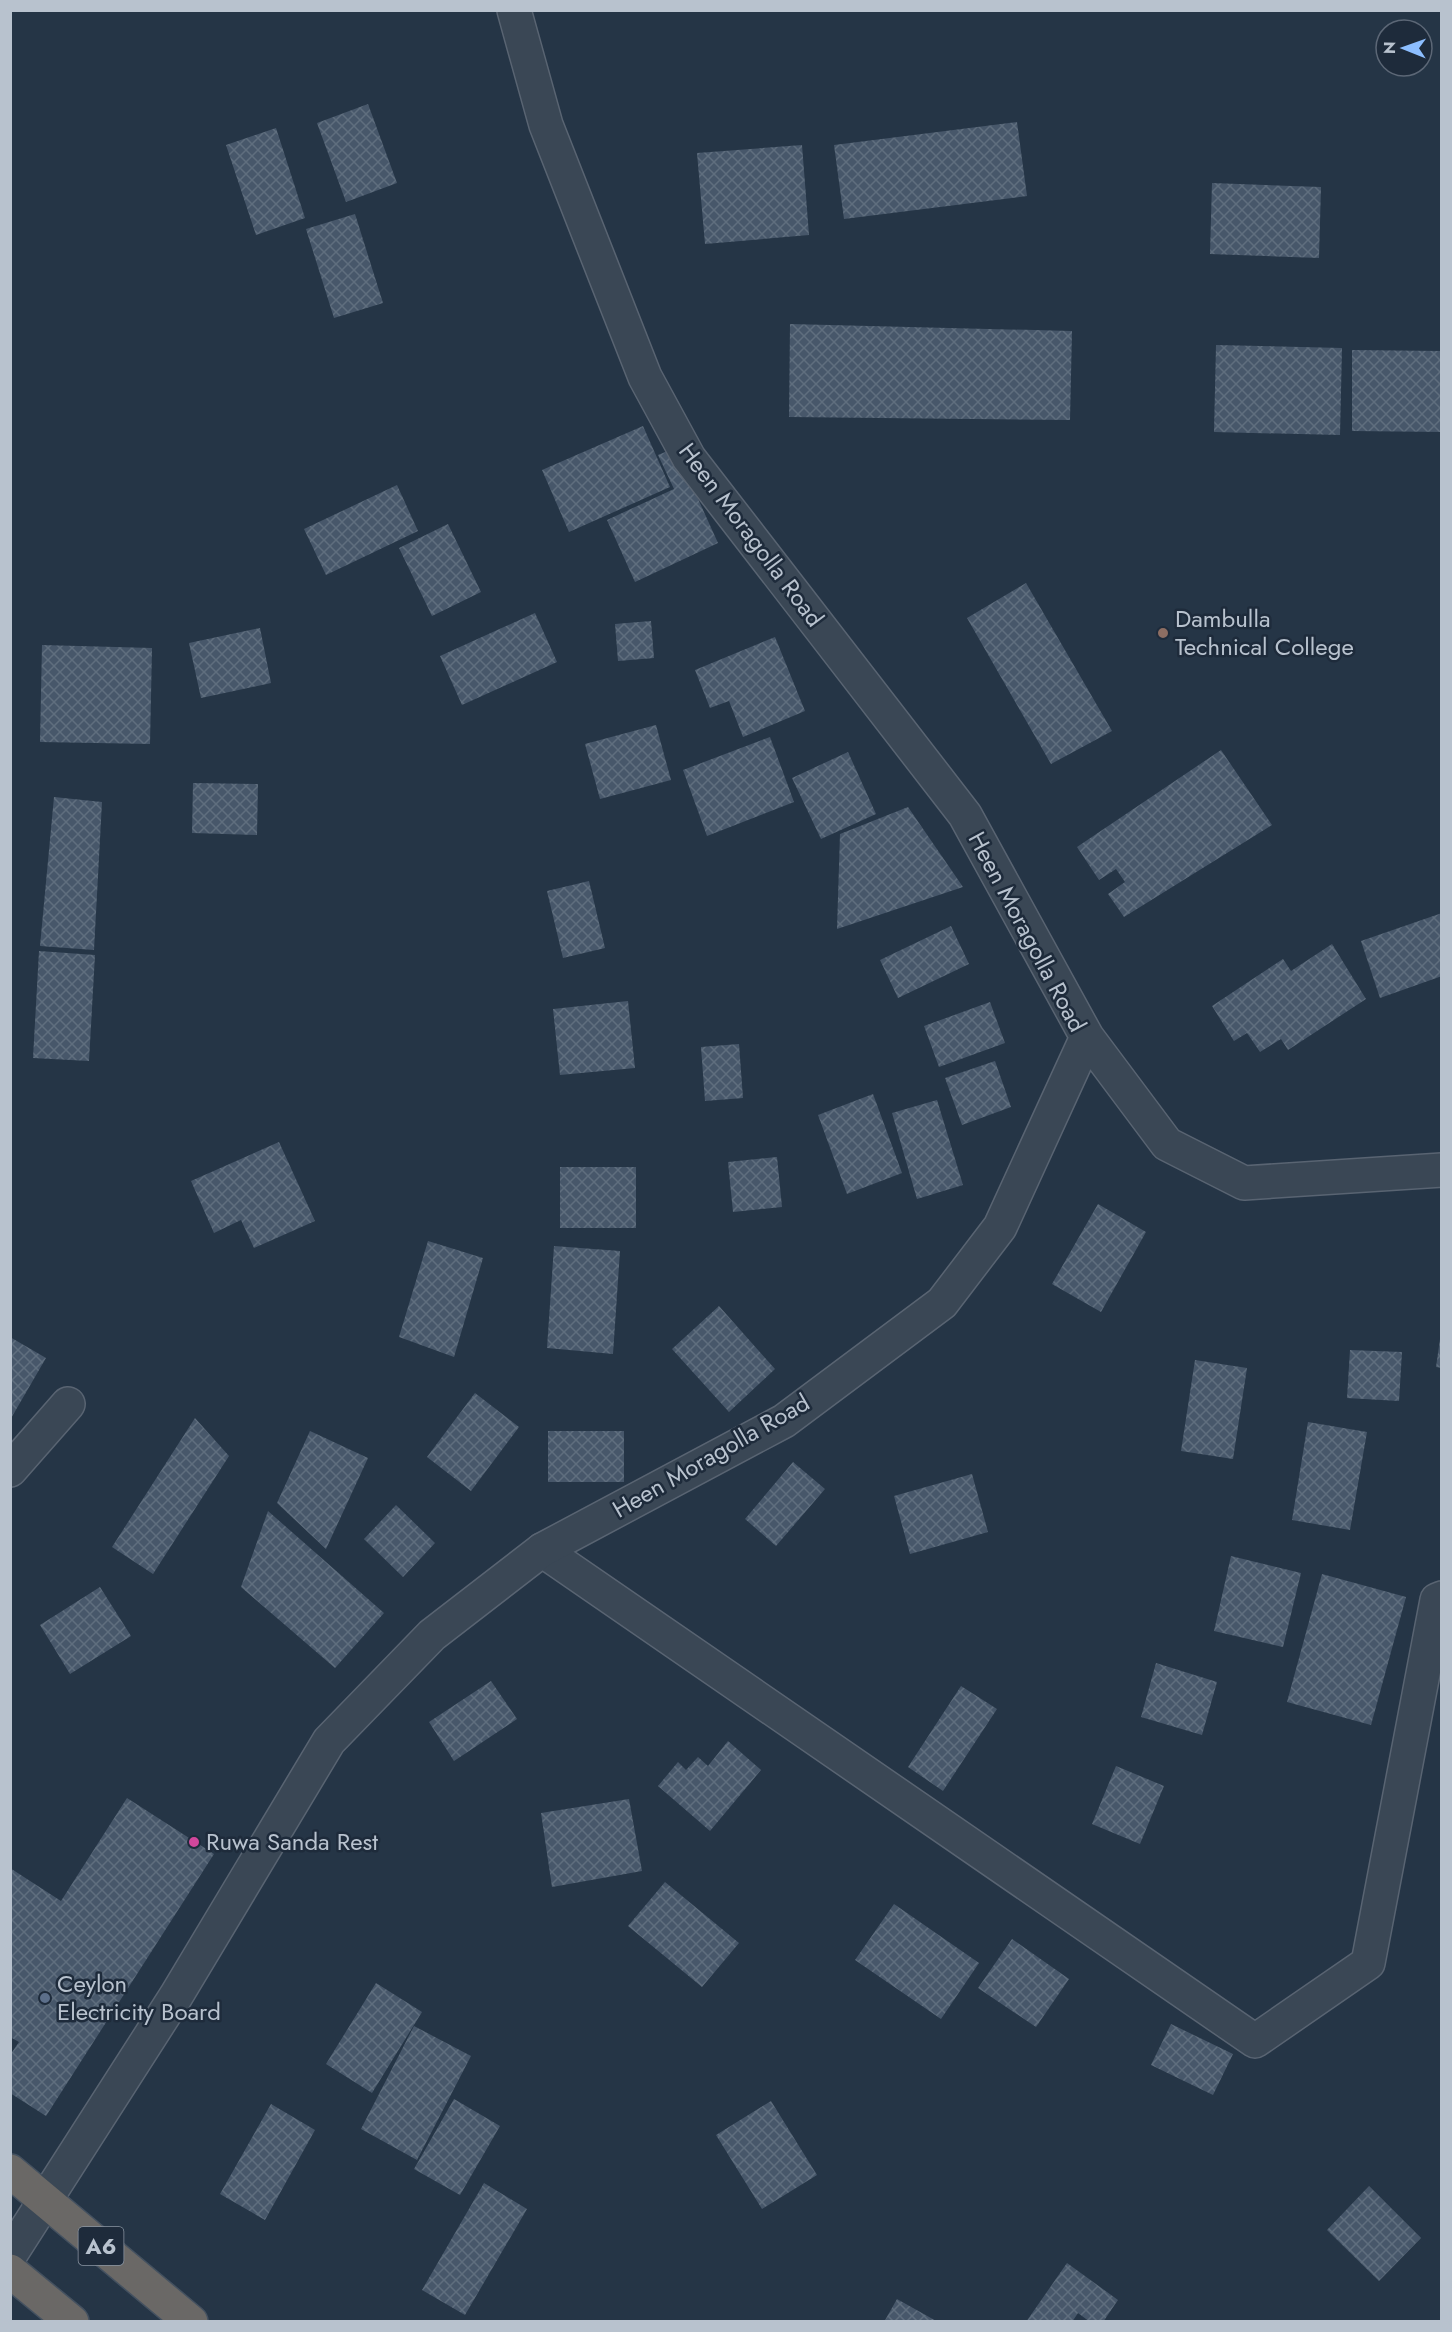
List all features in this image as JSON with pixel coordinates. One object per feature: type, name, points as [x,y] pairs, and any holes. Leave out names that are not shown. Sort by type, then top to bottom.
[{"type":"highway","name":"A6","points":[[10,2171],[191,2322]]},
{"type":"highway","points":[[10,2271],[72,2322]]},
{"type":"street","name":"Heen Moragolla Road","points":[[10,2255],[176,1996],[329,1741],[432,1635],[542,1550],[784,1421],[942,1303],[1000,1227],[1087,1037],[965,815],[689,458],[641,366],[546,125],[513,10]]},
{"type":"street","points":[[1087,1037],[1167,1144],[1244,1183],[1442,1170]]},
{"type":"street","points":[[10,1470],[68,1404]]},
{"type":"street","points":[[542,1550],[1255,2041],[1368,1963],[1437,1600],[1442,1598]]},
{"type":"building","points":[[368,104],[397,183],[346,202],[317,123]]},
{"type":"building","points":[[1017,122],[1027,196],[844,219],[834,145]]},
{"type":"building","points":[[276,128],[305,218],[256,235],[226,145]]},
{"type":"building","points":[[802,145],[809,235],[705,244],[697,153]]},
{"type":"building","points":[[1212,183],[1321,187],[1319,258],[1210,254]]},
{"type":"building","points":[[355,214],[383,303],[334,318],[306,229]]},
{"type":"building","points":[[790,324],[1072,331],[1070,420],[789,417]]},
{"type":"building","points":[[1216,345],[1342,348],[1340,435],[1214,432]]},
{"type":"building","points":[[1352,350],[1442,351],[1442,432],[1352,431]]},
{"type":"building","points":[[643,426],[670,487],[569,532],[542,470]]},
{"type":"building","points":[[675,448],[718,543],[635,582],[607,520],[674,489],[658,455]]},
{"type":"building","points":[[397,485],[418,531],[326,575],[304,529]]},
{"type":"building","points":[[448,524],[481,592],[432,616],[399,548]]},
{"type":"building","points":[[1026,583],[1112,731],[1051,764],[967,618]]},
{"type":"building","points":[[535,613],[557,662],[462,705],[440,656]]},
{"type":"building","points":[[651,621],[654,658],[618,661],[615,624]]},
{"type":"building","points":[[260,628],[271,683],[201,698],[189,643]]},
{"type":"building","points":[[775,637],[805,711],[743,737],[729,701],[710,708],[695,670]]},
{"type":"building","points":[[42,645],[152,648],[150,744],[40,742]]},
{"type":"building","points":[[656,725],[671,780],[600,799],[585,744]]},
{"type":"building","points":[[770,737],[794,802],[707,836],[683,770]]},
{"type":"building","points":[[1221,750],[1272,825],[1124,917],[1108,894],[1125,882],[1116,869],[1099,880],[1077,847]]},
{"type":"building","points":[[848,752],[876,814],[821,839],[792,778]]},
{"type":"building","points":[[193,783],[258,784],[257,835],[192,833]]},
{"type":"building","points":[[54,797],[102,802],[94,950],[40,946]]},
{"type":"building","points":[[908,807],[963,887],[837,929],[840,834]]},
{"type":"building","points":[[589,881],[605,948],[563,958],[547,891]]},
{"type":"building","points":[[1442,913],[1442,976],[1380,998],[1361,941]]},
{"type":"building","points":[[951,926],[969,964],[898,998],[880,960]]},
{"type":"building","points":[[1332,944],[1366,999],[1288,1050],[1281,1039],[1260,1052],[1247,1033],[1234,1041],[1212,1006],[1283,959],[1291,971]]},
{"type":"building","points":[[39,951],[95,955],[89,1061],[33,1058]]},
{"type":"building","points":[[628,1001],[635,1068],[560,1075],[553,1009]]},
{"type":"building","points":[[990,1002],[1005,1043],[939,1067],[924,1026]]},
{"type":"building","points":[[739,1044],[743,1098],[705,1101],[701,1047]]},
{"type":"building","points":[[995,1061],[1011,1107],[962,1125],[945,1078]]},
{"type":"building","points":[[873,1094],[902,1173],[847,1194],[818,1115]]},
{"type":"building","points":[[937,1100],[963,1185],[917,1199],[892,1113]]},
{"type":"building","points":[[279,1142],[315,1221],[254,1248],[241,1220],[214,1233],[191,1181]]},
{"type":"building","points":[[777,1157],[782,1207],[733,1212],[728,1162]]},
{"type":"building","points":[[560,1167],[636,1167],[636,1228],[560,1228]]},
{"type":"building","points":[[1098,1204],[1146,1232],[1101,1312],[1052,1284]]},
{"type":"building","points":[[428,1241],[483,1258],[454,1357],[399,1337]]},
{"type":"building","points":[[554,1246],[620,1251],[613,1354],[547,1348]]},
{"type":"building","points":[[719,1306],[775,1369],[729,1412],[672,1349]]},
{"type":"building","points":[[10,1337],[46,1358],[10,1420]]},
{"type":"building","points":[[1440,1339],[1442,1339],[1442,1368],[1436,1367]]},
{"type":"building","points":[[1350,1350],[1402,1352],[1399,1401],[1347,1398]]},
{"type":"building","points":[[1195,1360],[1247,1368],[1233,1459],[1181,1451]]},
{"type":"building","points":[[475,1393],[519,1427],[471,1491],[427,1457]]},
{"type":"building","points":[[195,1418],[229,1456],[153,1574],[112,1547]]},
{"type":"building","points":[[1308,1422],[1367,1432],[1350,1530],[1292,1520]]},
{"type":"building","points":[[310,1431],[368,1458],[326,1549],[277,1503]]},
{"type":"building","points":[[548,1431],[624,1431],[624,1482],[548,1482]]},
{"type":"building","points":[[793,1462],[825,1489],[776,1546],[745,1519]]},
{"type":"building","points":[[972,1474],[988,1532],[910,1554],[894,1496]]},
{"type":"building","points":[[396,1505],[435,1543],[403,1577],[364,1539]]},
{"type":"building","points":[[268,1511],[384,1613],[335,1668],[241,1587]]},
{"type":"building","points":[[1231,1556],[1301,1573],[1283,1647],[1214,1631]]},
{"type":"building","points":[[1322,1574],[1406,1597],[1371,1725],[1287,1702]]},
{"type":"building","points":[[100,1587],[131,1636],[70,1674],[40,1625]]},
{"type":"building","points":[[1156,1663],[1217,1682],[1202,1735],[1141,1717]]},
{"type":"building","points":[[491,1681],[517,1719],[454,1761],[429,1722]]},
{"type":"building","points":[[961,1686],[997,1709],[943,1791],[908,1767]]},
{"type":"building","points":[[728,1741],[761,1770],[710,1831],[658,1786],[678,1762],[686,1770],[698,1757],[708,1766]]},
{"type":"building","points":[[1116,1766],[1164,1786],[1140,1844],[1092,1824]]},
{"type":"building","points":[[127,1798],[214,1854],[46,2116],[10,2093],[10,2055],[19,2042],[10,2037],[10,1868],[61,1901]]},
{"type":"building","points":[[629,1799],[642,1871],[552,1887],[541,1813]]},
{"type":"building","points":[[665,1882],[739,1943],[702,1987],[628,1926]]},
{"type":"building","points":[[894,1904],[979,1963],[941,2019],[855,1960]]},
{"type":"building","points":[[1012,1939],[1069,1979],[1036,2027],[978,1988]]},
{"type":"building","points":[[376,1983],[422,2012],[372,2093],[326,2064]]},
{"type":"building","points":[[1171,2024],[1233,2054],[1213,2095],[1151,2065]]},
{"type":"building","points":[[414,2026],[471,2056],[417,2160],[361,2129]]},
{"type":"building","points":[[454,2099],[500,2126],[460,2195],[414,2169]]},
{"type":"building","points":[[771,2101],[817,2175],[762,2209],[716,2135]]},
{"type":"building","points":[[271,2104],[315,2130],[265,2220],[220,2194]]},
{"type":"building","points":[[484,2183],[527,2209],[465,2315],[422,2290]]},
{"type":"building","points":[[1369,2186],[1421,2238],[1379,2281],[1327,2230]]},
{"type":"building","points":[[1067,2263],[1118,2300],[1103,2322],[1090,2322],[1078,2313],[1072,2322],[1026,2322]]},
{"type":"building","points":[[897,2299],[938,2322],[884,2322]]},
{"type":"place","name":"Dambulla Technical College","points":[[1163,633]]},
{"type":"place","name":"Ruwa Sanda Rest","points":[[194,1842]]},
{"type":"place","name":"Ceylon Electricity Board","points":[[45,1998]]}]
